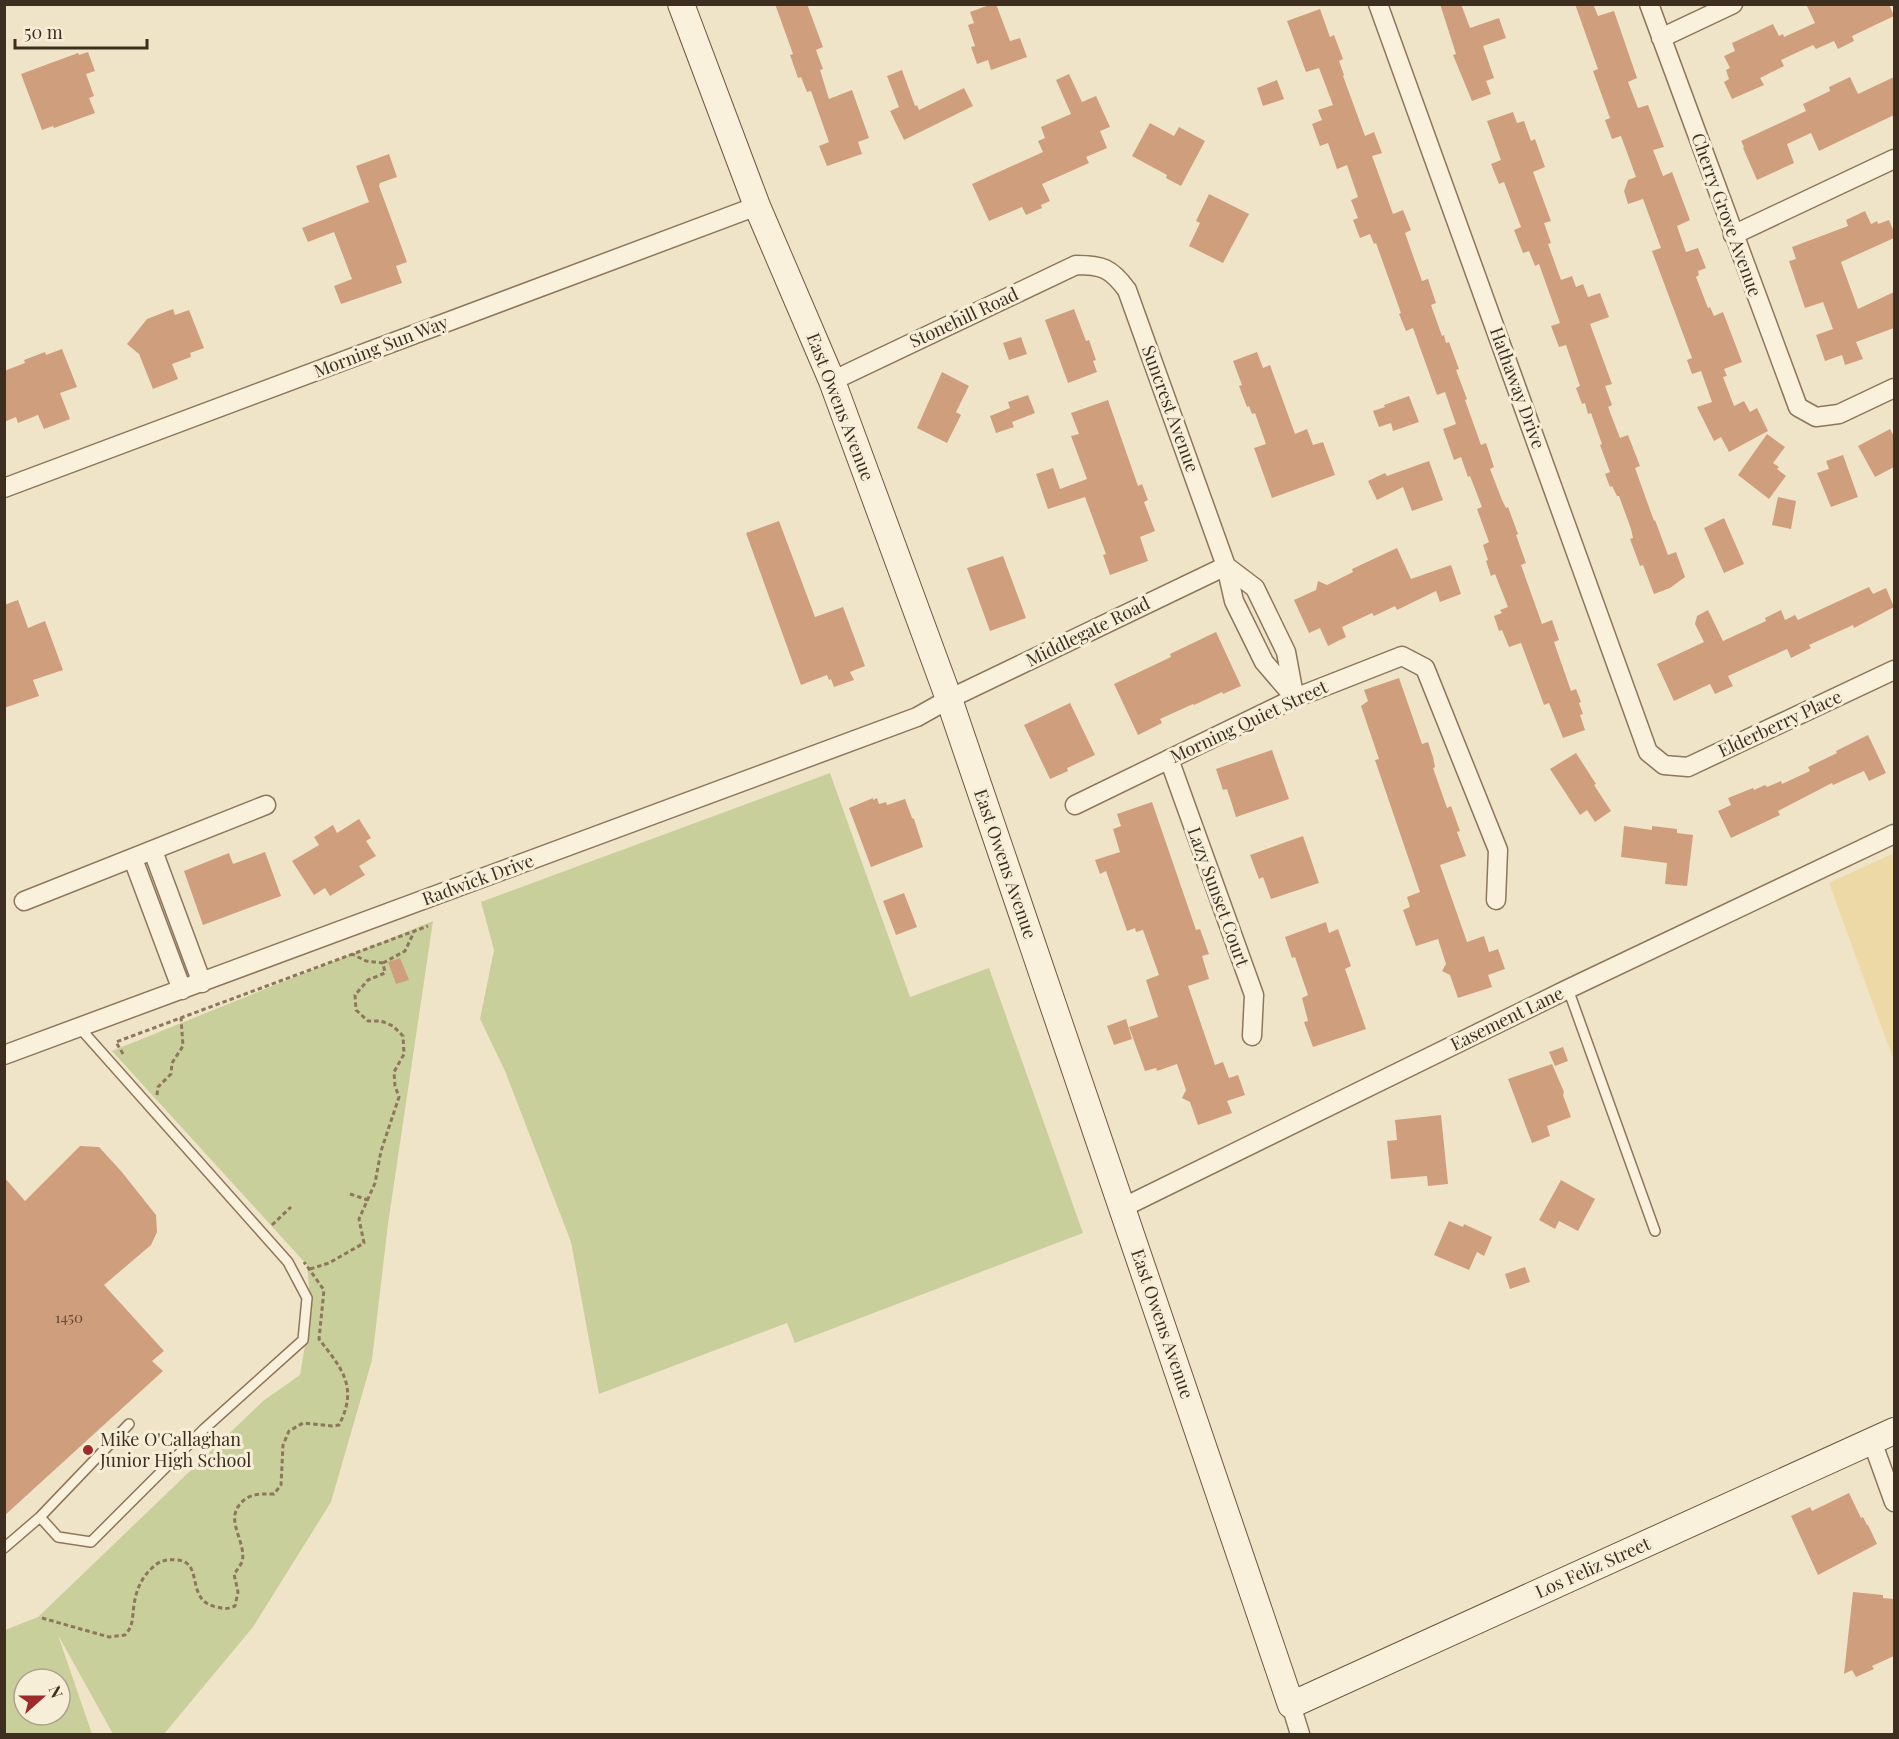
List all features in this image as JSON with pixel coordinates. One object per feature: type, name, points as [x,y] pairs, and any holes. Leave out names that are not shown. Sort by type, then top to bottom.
[{"type":"street","name":"East Owens Avenue","points":[[681,4],[757,206],[832,381],[949,699],[1300,1734]]},
{"type":"street","name":"Hathaway Drive","points":[[1378,4],[1648,752],[1664,765]]},
{"type":"street","name":"Cherry Grove Avenue","points":[[1649,4],[1798,407],[1816,417],[1839,414],[1894,388]]},
{"type":"street","points":[[1661,38],[1733,4]]},
{"type":"street","points":[[1733,235],[1894,159]]},
{"type":"street","name":"Morning Sun Way","points":[[4,488],[757,206]]},
{"type":"street","name":"Stonehill Road","points":[[832,381],[1076,265],[1098,265]]},
{"type":"street","name":"Suncrest Avenue","points":[[1098,265],[1116,275],[1127,290],[1226,566],[1234,601],[1264,662],[1295,698]]},
{"type":"street","points":[[1226,566],[1255,588],[1286,652],[1295,698]]},
{"type":"street","name":"Middlegate Road","points":[[949,699],[1226,566]]},
{"type":"street","name":"Morning Quiet Street","points":[[1076,805],[1295,698],[1402,656],[1425,668],[1498,850],[1496,900]]},
{"type":"street","name":"Elderberry Place","points":[[1664,765],[1688,767],[1894,670]]},
{"type":"street","name":"Radwick Drive","points":[[4,1055],[917,717],[949,699]]},
{"type":"street","name":"Lazy Sunset Court","points":[[1169,759],[1254,995],[1251,1036]]},
{"type":"street","points":[[24,901],[266,805]]},
{"type":"street","name":"Easement Lane","points":[[1122,1208],[1568,989],[1894,834]]},
{"type":"street","points":[[153,851],[202,983]]},
{"type":"street","points":[[134,859],[182,990]]},
{"type":"street","points":[[1883,1436],[1894,1502]]},
{"type":"street","name":"Los Feliz Street","points":[[1291,1705],[1883,1436]]},
{"type":"lane","points":[[1256,645],[1277,635]]},
{"type":"lane","points":[[1568,989],[1655,1231]]},
{"type":"lane","points":[[40,1516],[58,1537],[91,1542],[204,1430],[303,1340],[307,1298],[288,1262],[79,1027]]},
{"type":"lane","points":[[4,1548],[40,1516],[129,1424]]},
{"type":"path","points":[[125,1058],[116,1042],[428,926]]},
{"type":"path","points":[[352,954],[366,962],[383,963],[405,951],[414,931]]},
{"type":"path","points":[[310,1269],[329,1263],[364,1243],[359,1219],[375,1183],[381,1151],[399,1097],[394,1072],[404,1054],[403,1036],[393,1026],[381,1021],[368,1021],[356,1010],[355,995],[368,980],[385,973],[383,963]]},
{"type":"path","points":[[151,1092],[156,1096],[158,1087],[171,1074],[172,1063],[183,1046],[180,1018]]},
{"type":"path","points":[[350,1194],[368,1200]]},
{"type":"path","points":[[272,1225],[291,1207]]},
{"type":"path","points":[[42,1618],[109,1637],[125,1635],[133,1622],[134,1605],[142,1576],[159,1561],[170,1560],[184,1561],[190,1565],[200,1598],[206,1605],[228,1609],[235,1606],[238,1592],[234,1574],[241,1565],[242,1559],[242,1548],[234,1520],[236,1509],[243,1499],[254,1494],[274,1494],[281,1485],[283,1446],[290,1431],[303,1423],[339,1425],[344,1414],[346,1380],[343,1370],[319,1339],[324,1290],[303,1260]]},
{"type":"green space","points":[[830,773],[910,997],[989,968],[1083,1233],[795,1343],[787,1323],[599,1394],[571,1242],[505,1071],[480,1019],[494,950],[481,902]]},
{"type":"green space","points":[[433,921],[388,1224],[372,1360],[331,1502],[253,1627],[164,1734],[113,1734],[58,1635],[69,1667],[12,1667],[12,1727],[72,1727],[72,1676],[92,1734],[5,1734],[5,1630],[38,1617],[263,1401],[300,1375],[311,1309],[307,1265],[112,1051]]},
{"type":"sand","points":[[1894,853],[1894,1061],[1829,883]]},
{"type":"building","points":[[775,4],[807,4],[823,47],[816,50],[823,69],[820,70],[829,99],[852,90],[869,138],[858,142],[862,154],[827,166],[819,146],[829,142],[811,91],[807,92],[801,77],[798,78],[790,55],[793,54]]},
{"type":"building","points":[[996,4],[1010,41],[1020,38],[1027,57],[991,70],[988,60],[977,64],[971,47],[975,46],[968,25],[974,23],[970,12]]},
{"type":"building","points":[[1440,4],[1461,4],[1470,28],[1499,18],[1506,38],[1483,46],[1494,78],[1486,81],[1491,94],[1472,101],[1453,55],[1456,54]]},
{"type":"building","points":[[1575,4],[1593,4],[1598,16],[1614,11],[1637,78],[1628,82],[1638,108],[1648,105],[1664,147],[1653,150],[1663,176],[1672,172],[1690,220],[1677,226],[1686,252],[1698,248],[1706,268],[1698,271],[1699,275],[1696,277],[1708,308],[1710,307],[1714,316],[1723,312],[1742,362],[1724,369],[1727,376],[1723,377],[1734,406],[1744,401],[1750,412],[1757,408],[1768,431],[1729,452],[1721,437],[1714,441],[1697,407],[1712,402],[1701,371],[1692,374],[1687,360],[1692,358],[1652,251],[1661,248],[1643,199],[1628,204],[1624,191],[1628,180],[1636,177],[1621,136],[1612,139],[1605,120],[1610,118],[1593,71],[1598,69]]},
{"type":"building","points":[[1806,4],[1889,4],[1894,16],[1852,36],[1854,41],[1838,49],[1834,41],[1816,49],[1813,45],[1781,60],[1784,66],[1760,78],[1764,85],[1732,99],[1724,82],[1729,79],[1726,70],[1730,68],[1724,56],[1735,51],[1732,43],[1773,24],[1779,36],[1783,34],[1784,37],[1815,23]]},
{"type":"building","points":[[1320,9],[1330,37],[1334,35],[1343,59],[1339,61],[1343,76],[1365,136],[1374,132],[1382,153],[1372,156],[1393,214],[1403,210],[1411,230],[1405,233],[1422,281],[1428,279],[1436,303],[1431,305],[1442,336],[1444,335],[1446,343],[1449,342],[1459,369],[1456,370],[1467,399],[1465,400],[1481,445],[1486,443],[1494,467],[1490,469],[1518,534],[1516,535],[1526,563],[1521,565],[1542,624],[1552,620],[1559,640],[1554,642],[1571,691],[1576,689],[1581,702],[1579,703],[1583,714],[1580,715],[1585,730],[1563,738],[1549,703],[1544,705],[1521,643],[1509,647],[1502,630],[1499,631],[1494,616],[1502,613],[1500,610],[1508,607],[1495,574],[1491,576],[1486,561],[1488,560],[1483,545],[1489,542],[1477,509],[1482,507],[1461,457],[1454,460],[1443,429],[1456,424],[1445,392],[1437,395],[1413,328],[1406,331],[1376,243],[1374,244],[1370,234],[1360,238],[1353,220],[1358,218],[1351,200],[1358,197],[1347,165],[1337,169],[1328,143],[1320,146],[1312,124],[1322,120],[1318,110],[1333,105],[1319,68],[1306,72],[1287,21]]},
{"type":"building","points":[[88,52],[95,71],[86,74],[94,96],[89,98],[95,113],[42,130],[21,74],[78,53],[79,55]]},
{"type":"building","points":[[902,70],[915,106],[917,105],[919,110],[964,88],[973,106],[904,140],[890,111],[899,107],[887,76]]},
{"type":"building","points":[[1069,74],[1082,102],[1096,96],[1110,127],[1100,131],[1107,148],[1086,157],[1089,163],[1042,184],[1050,201],[1041,205],[1042,208],[1026,215],[1022,207],[989,221],[972,184],[1043,152],[1038,141],[1045,138],[1041,127],[1071,114],[1056,80]]},
{"type":"building","points":[[1850,77],[1858,94],[1894,77],[1894,115],[1819,151],[1811,133],[1787,144],[1794,163],[1757,180],[1741,141],[1806,111],[1803,104],[1830,91],[1829,87]]},
{"type":"building","points":[[1277,80],[1284,99],[1263,106],[1257,88]]},
{"type":"building","points":[[1513,112],[1517,123],[1524,121],[1531,141],[1535,139],[1545,167],[1533,172],[1551,221],[1544,223],[1551,243],[1548,244],[1561,280],[1572,276],[1576,287],[1583,284],[1588,297],[1600,293],[1609,317],[1590,324],[1612,384],[1605,386],[1612,405],[1608,407],[1620,438],[1628,435],[1640,466],[1635,468],[1654,521],[1668,555],[1676,552],[1685,577],[1670,588],[1654,594],[1630,539],[1633,538],[1631,529],[1619,496],[1612,486],[1610,487],[1605,474],[1610,472],[1600,445],[1602,444],[1591,413],[1588,414],[1585,403],[1582,404],[1576,388],[1580,386],[1566,345],[1559,347],[1551,326],[1560,323],[1539,264],[1535,266],[1529,251],[1523,253],[1514,230],[1521,227],[1504,182],[1499,184],[1491,164],[1501,160],[1487,121]]},
{"type":"building","points":[[1150,123],[1174,136],[1179,127],[1205,141],[1181,186],[1166,178],[1167,175],[1132,156]]},
{"type":"building","points":[[389,154],[397,177],[380,183],[379,186],[407,262],[396,266],[402,283],[341,304],[334,286],[352,279],[334,232],[308,242],[302,228],[369,202],[356,166]]},
{"type":"building","points":[[1209,194],[1249,214],[1223,263],[1189,246],[1200,223],[1196,221]]},
{"type":"building","points":[[1865,211],[1871,224],[1889,220],[1894,238],[1841,262],[1858,309],[1894,292],[1894,328],[1856,342],[1863,359],[1845,365],[1842,355],[1825,361],[1816,335],[1833,329],[1823,302],[1805,308],[1789,261],[1796,259],[1792,247],[1848,226],[1846,220]]},
{"type":"building","points":[[173,309],[175,315],[189,310],[204,348],[190,353],[191,357],[172,364],[178,379],[153,389],[139,354],[127,344],[147,319]]},
{"type":"building","points":[[1074,309],[1086,341],[1089,340],[1096,360],[1093,361],[1097,372],[1068,383],[1045,320]]},
{"type":"building","points":[[1021,337],[1027,354],[1009,360],[1003,343]]},
{"type":"building","points":[[62,349],[77,387],[60,393],[70,419],[44,429],[38,415],[18,423],[16,417],[4,422],[4,371],[45,352],[46,355]]},
{"type":"building","points":[[1257,352],[1263,368],[1270,365],[1295,434],[1307,429],[1313,445],[1323,442],[1335,475],[1272,498],[1254,448],[1266,444],[1255,413],[1252,414],[1249,406],[1247,407],[1233,361]]},
{"type":"building","points":[[942,372],[969,386],[956,412],[961,415],[947,443],[917,428]]},
{"type":"building","points":[[1028,395],[1035,413],[1012,422],[1014,427],[996,433],[990,416],[1010,408],[1008,402]]},
{"type":"building","points":[[1409,396],[1419,422],[1393,431],[1391,423],[1379,427],[1373,411]]},
{"type":"building","points":[[1108,400],[1138,486],[1142,484],[1148,500],[1144,502],[1155,531],[1140,537],[1148,561],[1110,575],[1103,555],[1106,554],[1085,497],[1048,509],[1036,474],[1053,468],[1060,489],[1087,479],[1071,436],[1079,434],[1071,413]]},
{"type":"building","points":[[1890,429],[1894,436],[1894,467],[1875,477],[1858,446]]},
{"type":"building","points":[[1767,434],[1785,447],[1773,463],[1786,476],[1769,499],[1738,475]]},
{"type":"building","points":[[1843,455],[1858,497],[1831,507],[1817,473],[1829,469],[1826,461]]},
{"type":"building","points":[[1429,461],[1443,500],[1412,511],[1403,487],[1377,500],[1368,481],[1385,473],[1387,476]]},
{"type":"building","points":[[1778,497],[1796,501],[1791,529],[1772,525]]},
{"type":"building","points":[[1724,518],[1744,564],[1724,573],[1704,528]]},
{"type":"building","points":[[779,521],[815,617],[843,607],[865,666],[850,672],[854,680],[834,687],[827,675],[801,685],[746,533]]},
{"type":"building","points":[[1397,548],[1411,579],[1451,565],[1461,594],[1440,602],[1436,591],[1397,610],[1395,606],[1374,616],[1372,613],[1342,627],[1346,637],[1328,646],[1320,628],[1309,633],[1294,600],[1316,590],[1318,581],[1327,585],[1353,572],[1352,569]]},
{"type":"building","points":[[1003,556],[1026,618],[990,631],[967,568]]},
{"type":"building","points":[[1869,587],[1873,594],[1886,588],[1894,607],[1854,628],[1853,625],[1809,645],[1811,648],[1791,658],[1787,649],[1728,676],[1733,686],[1715,694],[1710,684],[1674,701],[1657,664],[1704,642],[1695,624],[1697,616],[1708,610],[1723,641],[1766,621],[1765,618],[1781,610],[1785,620],[1795,615],[1798,620]]},
{"type":"building","points":[[18,600],[28,628],[45,621],[63,670],[33,680],[39,696],[4,708],[4,605]]},
{"type":"building","points":[[1216,632],[1241,686],[1160,719],[1162,723],[1138,735],[1114,684],[1171,657],[1170,654]]},
{"type":"building","points":[[1399,678],[1422,744],[1428,742],[1435,767],[1433,768],[1447,808],[1451,806],[1460,831],[1457,832],[1466,856],[1440,865],[1467,942],[1484,936],[1489,952],[1498,949],[1505,969],[1488,975],[1492,987],[1458,998],[1450,975],[1442,971],[1446,964],[1438,939],[1416,946],[1403,910],[1410,907],[1407,897],[1420,892],[1375,760],[1379,759],[1361,706],[1368,701],[1364,690]]},
{"type":"building","points":[[1070,703],[1095,755],[1050,779],[1024,725]]},
{"type":"building","points":[[1868,735],[1886,773],[1869,781],[1864,771],[1833,785],[1832,783],[1778,811],[1780,815],[1731,838],[1718,811],[1731,805],[1728,798],[1753,788],[1754,790],[1765,785],[1767,787],[1781,781],[1782,784],[1810,771],[1808,767]]},
{"type":"building","points":[[1272,750],[1289,799],[1236,817],[1227,789],[1223,790],[1216,769]]},
{"type":"building","points":[[1576,753],[1611,811],[1595,822],[1587,810],[1580,815],[1550,769]]},
{"type":"building","points":[[873,798],[873,800],[877,798],[879,804],[886,802],[887,805],[905,799],[923,847],[871,867],[849,808]]},
{"type":"building","points":[[1152,802],[1196,930],[1200,929],[1209,954],[1202,956],[1209,979],[1188,986],[1215,1065],[1223,1062],[1229,1078],[1238,1075],[1245,1095],[1227,1101],[1232,1113],[1198,1125],[1190,1102],[1182,1098],[1186,1090],[1177,1064],[1157,1071],[1156,1068],[1145,1071],[1129,1027],[1158,1017],[1146,980],[1159,975],[1143,930],[1136,932],[1135,928],[1127,931],[1106,871],[1100,874],[1095,860],[1120,852],[1113,829],[1121,826],[1117,814]]},
{"type":"building","points":[[359,819],[371,838],[366,841],[376,856],[359,866],[365,875],[330,896],[325,888],[314,895],[292,861],[319,845],[314,837],[333,825],[337,833]]},
{"type":"building","points":[[1624,826],[1652,830],[1652,826],[1677,829],[1677,833],[1693,835],[1687,886],[1665,884],[1667,863],[1621,857]]},
{"type":"building","points":[[1303,836],[1319,883],[1271,899],[1263,877],[1259,879],[1250,855]]},
{"type":"building","points":[[265,852],[281,896],[203,925],[184,871],[229,853],[233,864]]},
{"type":"building","points":[[904,893],[917,927],[896,935],[883,901]]},
{"type":"building","points":[[1326,922],[1329,933],[1338,929],[1351,966],[1345,969],[1366,1029],[1313,1047],[1304,1022],[1308,1021],[1302,998],[1308,995],[1295,957],[1292,958],[1285,937]]},
{"type":"building","points":[[400,958],[409,980],[396,984],[388,962]]},
{"type":"building","points":[[1126,1019],[1132,1039],[1114,1045],[1107,1026]]},
{"type":"building","points":[[1563,1047],[1568,1061],[1555,1066],[1549,1052]]},
{"type":"building","points":[[1552,1064],[1564,1092],[1571,1117],[1547,1126],[1550,1136],[1532,1143],[1508,1079]]},
{"type":"building","points":[[1441,1115],[1448,1184],[1428,1186],[1427,1176],[1391,1179],[1387,1141],[1397,1140],[1395,1120]]},
{"type":"building","points":[[80,1146],[99,1147],[156,1215],[157,1232],[151,1245],[104,1285],[164,1351],[152,1361],[163,1371],[4,1516],[4,1177],[25,1201]]},
{"type":"building","points":[[1561,1180],[1595,1199],[1578,1231],[1559,1221],[1555,1229],[1539,1220]]},
{"type":"building","points":[[1449,1221],[1463,1227],[1464,1224],[1492,1237],[1484,1256],[1477,1252],[1469,1270],[1434,1255]]},
{"type":"building","points":[[1525,1267],[1530,1282],[1510,1289],[1505,1274]]},
{"type":"building","points":[[1849,1493],[1877,1544],[1818,1575],[1791,1516],[1810,1507],[1812,1511]]},
{"type":"building","points":[[1853,1592],[1883,1595],[1883,1598],[1894,1599],[1894,1656],[1872,1666],[1874,1669],[1856,1677],[1852,1670],[1844,1674]]},
{"type":"place","name":"Mike O'Callaghan Junior High School","points":[[88,1450]]}]
